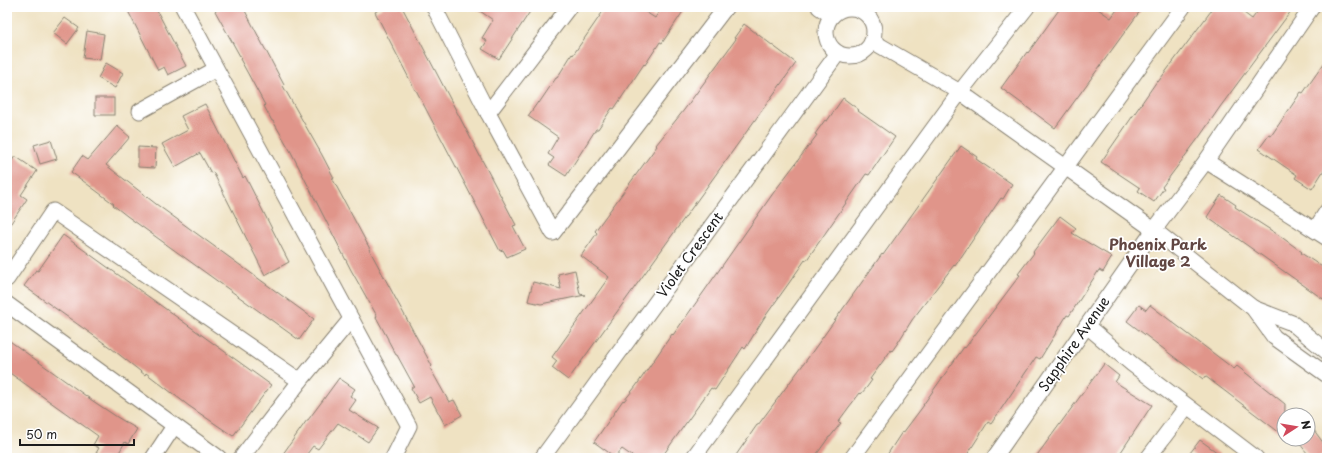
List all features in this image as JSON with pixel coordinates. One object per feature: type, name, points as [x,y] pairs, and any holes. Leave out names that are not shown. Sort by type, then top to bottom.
[{"type":"street","points":[[183,7],[409,426],[393,458]]},
{"type":"street","points":[[434,7],[488,113],[553,234],[726,7]]},
{"type":"street","points":[[488,113],[569,7]]},
{"type":"street","points":[[820,7],[832,16]]},
{"type":"street","points":[[694,458],[960,92],[1027,7]]},
{"type":"street","points":[[852,458],[1183,7]]},
{"type":"street","name":"Sapphire Avenue","points":[[994,458],[1154,230],[1206,161],[1312,7]]},
{"type":"street","points":[[846,8],[864,9],[872,24],[874,33],[868,48],[861,53],[853,55],[838,53],[831,47],[826,31],[832,16],[838,11],[846,8]]},
{"type":"street","points":[[872,41],[960,92],[1154,230],[1253,308],[1274,337],[1327,375]]},
{"type":"street","name":"Violet Crescent","points":[[542,458],[838,53]]},
{"type":"street","points":[[140,111],[216,69]]},
{"type":"street","points":[[1206,161],[1321,234],[1327,211]]},
{"type":"street","points":[[7,279],[53,211],[300,381]]},
{"type":"street","points":[[7,304],[219,458]]},
{"type":"street","points":[[1253,308],[1292,323],[1327,352]]},
{"type":"street","points":[[241,458],[300,381],[351,319]]},
{"type":"street","points":[[1087,326],[1132,364],[1256,458]]},
{"type":"street","points":[[1148,458],[1187,406]]},
{"type":"street","points":[[153,458],[174,426]]},
{"type":"building","points":[[126,7],[155,7],[186,66],[168,75],[164,67],[158,70]]},
{"type":"building","points":[[223,7],[243,7],[284,85],[283,86],[322,155],[334,178],[332,178],[369,249],[432,366],[430,368],[449,402],[454,400],[462,415],[445,425],[430,397],[419,403],[411,388],[414,386],[388,340],[376,317],[377,316],[351,270],[291,152],[272,121],[240,59],[241,58],[215,11]]},
{"type":"building","points":[[384,7],[402,7],[516,225],[513,226],[525,249],[507,257],[503,250],[500,251],[375,12]]},
{"type":"building","points":[[474,7],[533,7],[499,59],[482,49],[487,41],[482,38],[493,20]]},
{"type":"building","points":[[606,7],[638,7],[655,18],[662,7],[686,7],[662,43],[660,42],[645,65],[644,64],[614,109],[612,108],[598,129],[596,129],[566,176],[549,165],[554,158],[548,154],[558,137],[528,116],[557,78],[572,54],[573,55]]},
{"type":"building","points":[[1061,7],[1095,7],[1111,18],[1119,7],[1143,7],[1055,128],[1001,88]]},
{"type":"building","points":[[1214,7],[1236,7],[1252,19],[1261,7],[1294,7],[1162,187],[1164,188],[1154,202],[1138,191],[1140,188],[1101,162],[1157,81],[1158,82]]},
{"type":"building","points":[[65,18],[79,28],[67,44],[53,33]]},
{"type":"building","points":[[744,24],[796,63],[568,380],[552,368],[557,361],[552,357],[609,277],[581,256],[597,233],[595,231],[657,146],[656,145],[684,110],[736,39],[734,38]]},
{"type":"building","points":[[87,31],[104,34],[100,60],[83,58]]},
{"type":"building","points":[[1327,59],[1327,165],[1312,189],[1295,178],[1297,175],[1259,149],[1269,135],[1271,136],[1301,92],[1303,93]]},
{"type":"building","points":[[106,63],[123,73],[115,88],[98,78]]},
{"type":"building","points":[[95,98],[114,98],[114,115],[95,115]]},
{"type":"building","points":[[843,98],[859,110],[858,111],[895,137],[869,175],[866,174],[806,261],[805,260],[764,318],[745,349],[743,347],[715,390],[711,388],[661,458],[635,458],[622,449],[615,457],[594,442],[623,400],[624,401],[636,386],[672,334],[673,335],[774,192],[817,135],[815,134],[825,120],[827,121]]},
{"type":"building","points":[[205,104],[243,178],[245,176],[289,262],[265,275],[213,172],[211,173],[200,153],[175,167],[162,144],[188,130],[181,116]]},
{"type":"building","points":[[117,126],[130,137],[106,165],[156,204],[314,319],[299,340],[127,216],[113,205],[114,204],[71,172],[82,156],[88,160]]},
{"type":"building","points":[[51,140],[57,159],[40,164],[34,145]]},
{"type":"building","points":[[961,146],[977,157],[976,159],[1012,184],[955,266],[954,265],[912,320],[897,344],[870,379],[872,380],[867,387],[861,394],[860,393],[838,422],[841,423],[814,458],[734,458],[882,254],[883,255]]},
{"type":"building","points":[[138,147],[156,148],[155,168],[138,167]]},
{"type":"building","points":[[15,156],[37,171],[21,195],[27,199],[7,229],[7,169]]},
{"type":"building","points":[[1221,195],[1236,205],[1235,207],[1280,236],[1302,252],[1301,253],[1327,270],[1327,293],[1323,299],[1207,217]]},
{"type":"building","points":[[1060,216],[1076,228],[1072,233],[1112,257],[1103,272],[1099,270],[1069,316],[1067,315],[1040,359],[1036,357],[991,424],[988,422],[965,458],[885,458],[902,432],[903,433],[924,405],[964,347],[965,348],[1020,275],[1018,274]]},
{"type":"building","points":[[63,235],[271,385],[233,436],[189,406],[146,373],[145,375],[111,348],[24,286],[36,270],[38,271]]},
{"type":"building","points":[[575,270],[580,294],[585,295],[541,304],[528,301],[533,282],[561,289],[558,274]]},
{"type":"building","points":[[1139,305],[1146,310],[1150,305],[1234,369],[1237,366],[1285,404],[1285,407],[1276,407],[1276,430],[1205,376],[1203,379],[1127,321]]},
{"type":"building","points":[[7,339],[93,401],[137,429],[128,444],[125,442],[116,458],[93,458],[99,448],[93,445],[98,436],[7,371]]},
{"type":"building","points":[[1104,364],[1119,376],[1115,382],[1152,405],[1117,458],[1035,458]]},
{"type":"building","points":[[339,378],[355,389],[350,396],[356,400],[349,410],[378,428],[368,442],[338,423],[318,449],[313,446],[304,458],[280,458],[307,420]]},
{"type":"building","points":[[1316,433],[1327,448],[1327,452],[1318,458],[1311,458],[1302,447],[1316,447]]},
{"type":"building","points":[[1200,440],[1225,458],[1196,458],[1190,453]]},
{"type":"district","name":"Phoenix Park Village 2","points":[[1158,254]]}]
